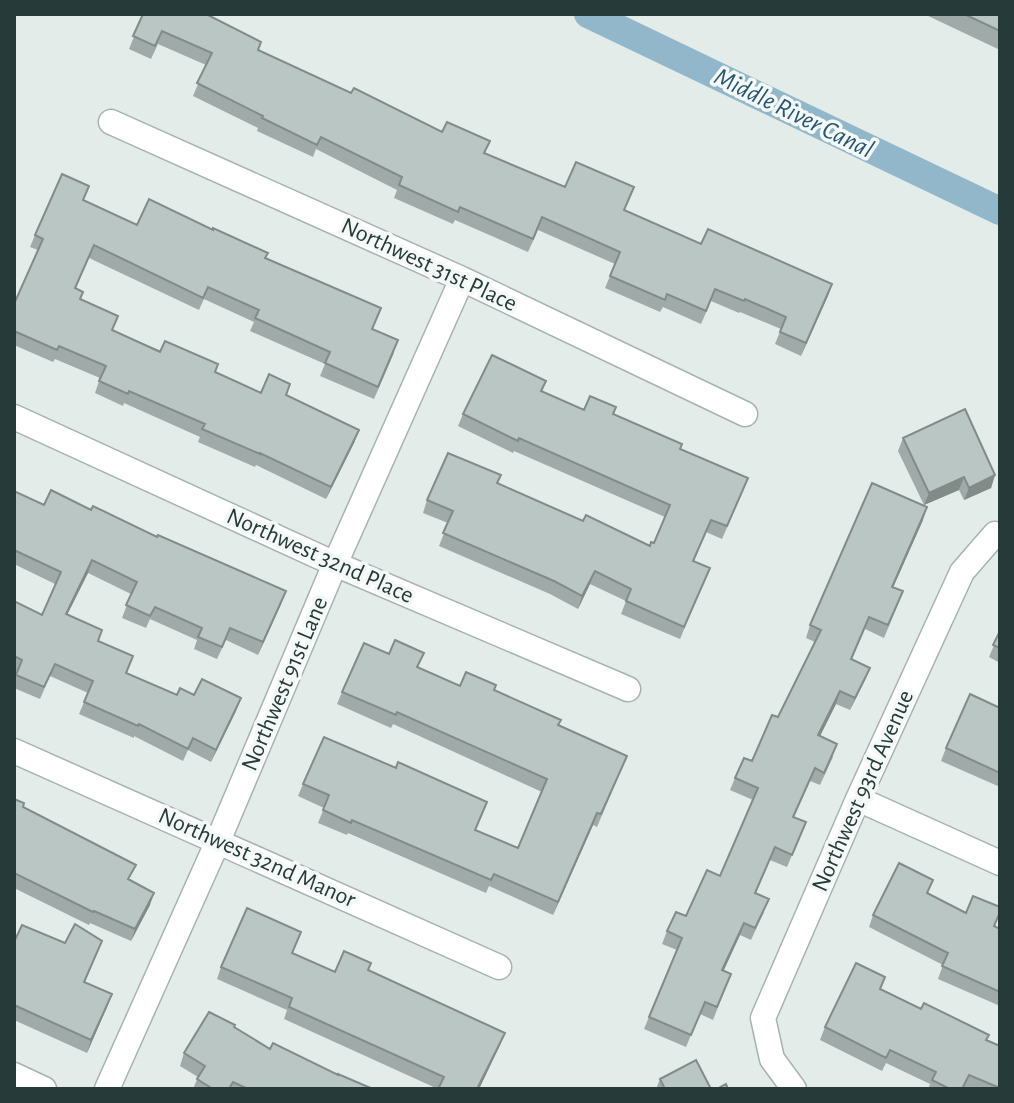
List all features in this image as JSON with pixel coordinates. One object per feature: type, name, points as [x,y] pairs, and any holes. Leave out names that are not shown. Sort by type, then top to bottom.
[{"type":"street","name":"Northwest 31st Place","points":[[111,122],[462,279],[745,414]]},
{"type":"street","name":"Northwest 91st Lane","points":[[107,1089],[462,279]]},
{"type":"street","name":"Northwest 32nd Place","points":[[14,417],[335,564],[628,689]]},
{"type":"street","name":"Northwest 93rd Avenue","points":[[794,1089],[772,1059],[763,1018],[858,799],[962,572],[998,535]]},
{"type":"street","name":"Northwest 32nd Manor","points":[[14,751],[499,967]]},
{"type":"street","points":[[858,799],[1000,863]]},
{"type":"street","points":[[14,1075],[44,1089]]},
{"type":"building","points":[[143,14],[206,14],[261,42],[258,50],[351,93],[354,88],[442,132],[447,122],[490,141],[484,153],[565,187],[576,162],[634,187],[624,210],[701,244],[708,229],[832,284],[806,343],[780,332],[786,317],[745,299],[715,289],[706,311],[667,294],[665,300],[610,276],[620,252],[542,217],[533,239],[460,207],[458,212],[399,185],[402,177],[321,137],[317,145],[262,118],[197,83],[212,53],[162,31],[155,46],[133,36]]},
{"type":"building","points":[[964,14],[1000,14],[1000,31]]},
{"type":"building","points":[[62,174],[89,186],[83,200],[137,225],[149,199],[268,253],[265,258],[381,308],[372,329],[398,340],[378,387],[325,363],[330,352],[255,318],[259,310],[208,287],[203,298],[94,245],[75,288],[83,292],[80,299],[118,316],[112,330],[160,352],[165,341],[218,364],[215,372],[261,393],[269,374],[290,384],[286,395],[359,430],[331,487],[202,429],[205,424],[99,381],[106,366],[59,346],[57,350],[14,331],[14,304],[43,239],[35,235]]},
{"type":"building","points":[[492,355],[546,381],[541,391],[584,410],[590,396],[616,407],[613,414],[682,444],[680,449],[748,478],[727,526],[711,520],[693,561],[710,568],[684,627],[626,601],[631,589],[595,571],[582,596],[443,533],[453,511],[427,500],[448,453],[501,475],[497,483],[583,521],[586,515],[650,546],[670,505],[519,438],[518,441],[463,414]]},
{"type":"building","points":[[965,409],[995,475],[969,488],[964,477],[929,493],[903,438]]},
{"type":"building","points":[[872,483],[927,507],[892,587],[903,591],[888,625],[869,617],[851,659],[870,668],[855,698],[840,691],[818,735],[837,744],[824,773],[815,768],[793,817],[806,822],[792,855],[775,847],[755,893],[769,899],[755,928],[744,923],[722,970],[731,974],[717,1007],[705,1002],[691,1035],[649,1017],[682,938],[667,931],[676,912],[686,916],[707,870],[720,876],[758,788],[735,778],[744,758],[752,761],[772,715],[778,717],[821,630],[810,625]]},
{"type":"building","points":[[51,490],[91,510],[93,506],[157,537],[286,591],[263,642],[230,628],[222,647],[198,637],[202,628],[155,607],[150,616],[126,605],[137,582],[92,560],[66,614],[102,630],[98,641],[133,656],[126,673],[177,695],[180,688],[194,695],[202,679],[241,698],[216,750],[193,738],[188,749],[139,724],[84,702],[93,681],[55,664],[44,687],[16,675],[22,660],[14,656],[14,601],[42,615],[61,572],[14,550],[14,491],[44,505]]},
{"type":"building","points":[[1000,631],[1000,648],[993,645]]},
{"type":"building","points":[[395,640],[424,653],[417,667],[460,686],[466,672],[496,685],[494,690],[561,720],[558,725],[627,756],[601,814],[597,813],[558,902],[494,874],[491,880],[352,820],[351,823],[323,810],[329,795],[303,784],[324,737],[396,768],[398,762],[487,802],[475,830],[518,848],[547,779],[397,712],[396,715],[342,692],[364,643],[389,654]]},
{"type":"building","points":[[970,694],[1000,708],[1000,773],[946,748]]},
{"type":"building","points":[[14,799],[24,803],[23,807],[136,865],[128,879],[154,893],[135,929],[14,873]]},
{"type":"building","points":[[899,863],[933,880],[927,893],[966,913],[973,896],[1000,907],[994,926],[1000,929],[1000,992],[942,966],[948,953],[873,915]]},
{"type":"building","points":[[247,908],[301,932],[292,953],[335,972],[344,951],[371,963],[368,970],[505,1033],[477,1089],[438,1089],[444,1077],[289,1007],[292,998],[221,967]]},
{"type":"building","points":[[75,924],[102,941],[84,982],[112,994],[91,1040],[14,1005],[14,942],[22,925],[65,943]]},
{"type":"building","points":[[856,963],[885,977],[880,989],[921,1009],[924,1003],[989,1035],[986,1040],[1000,1046],[1000,1088],[969,1075],[962,1089],[950,1089],[932,1080],[936,1072],[890,1050],[886,1058],[825,1027]]},
{"type":"building","points":[[209,1012],[270,1049],[273,1043],[373,1089],[248,1089],[233,1082],[229,1089],[213,1089],[197,1079],[205,1066],[184,1053]]},
{"type":"building","points":[[696,1060],[711,1089],[665,1089],[660,1079]]},
{"type":"waterway","name":"Middle River Canal","points":[[588,14],[1000,211]]}]
